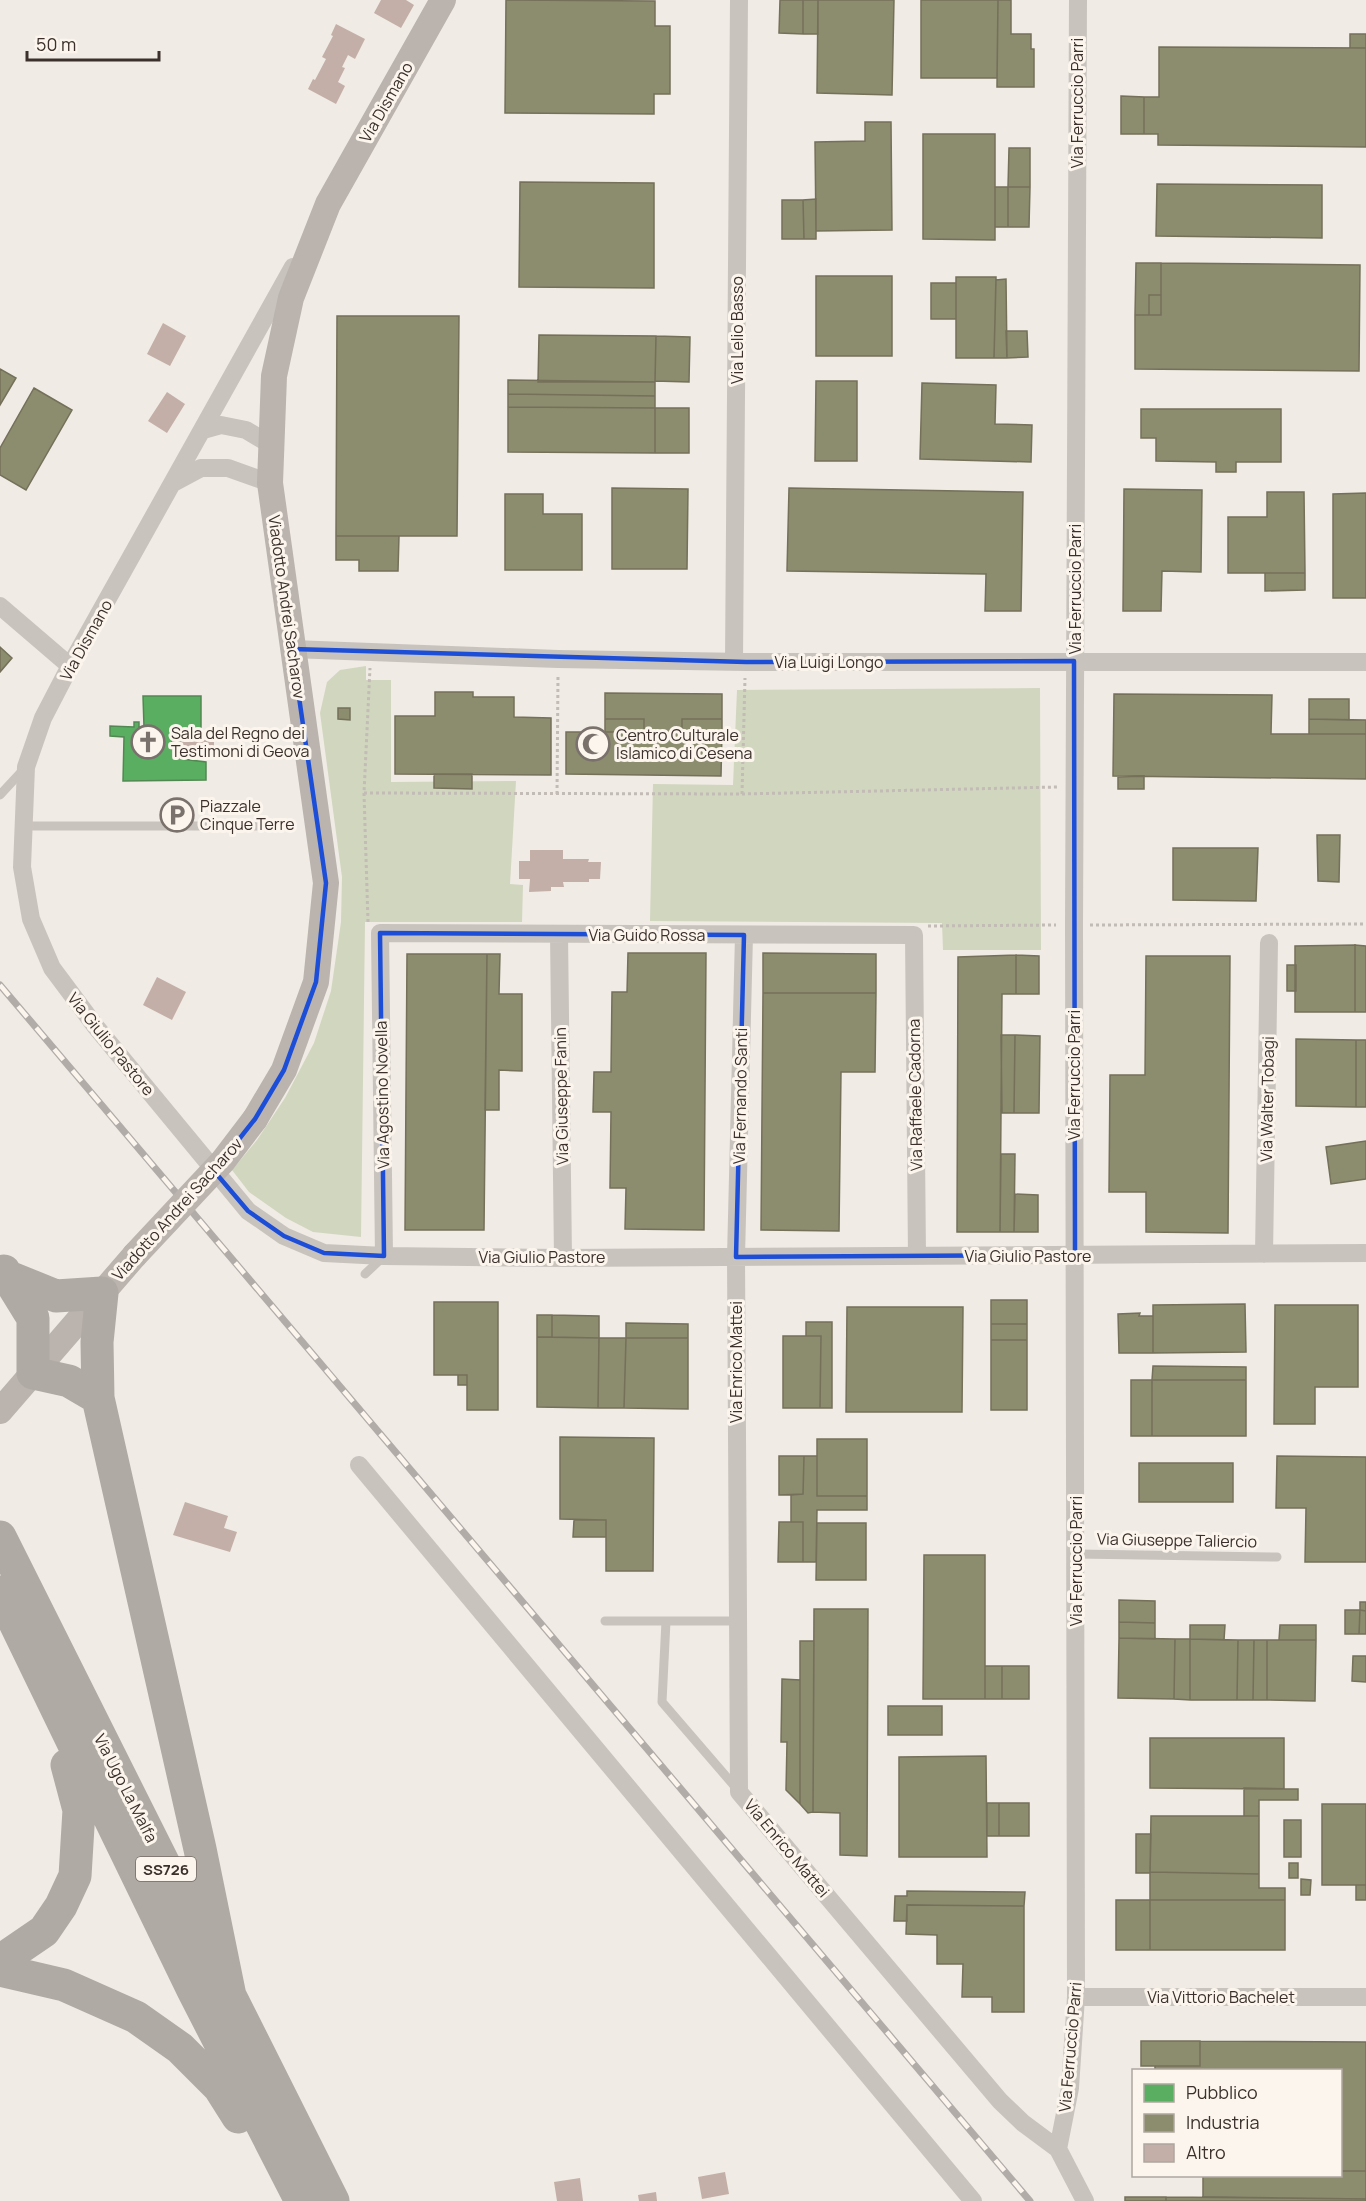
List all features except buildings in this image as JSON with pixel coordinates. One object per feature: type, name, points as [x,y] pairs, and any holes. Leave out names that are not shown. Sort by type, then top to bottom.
[{"type":"highway","points":[[5,1272],[56,1296],[102,1293],[97,1342],[98,1398],[200,1848],[230,1996]]},
{"type":"highway","points":[[5,1272],[33,1318],[33,1373],[69,1381],[98,1398]]},
{"type":"highway","name":"Via Ugo La Malfa","points":[[0,1537],[333,2201]]},
{"type":"highway","name":"Via Ugo La Malfa","points":[[0,1592],[193,1990],[301,2201]]},
{"type":"highway","points":[[0,1606],[14,1648],[71,1773],[79,1810],[75,1876],[61,1906],[44,1931],[0,1961]]},
{"type":"highway","points":[[0,1970],[64,1985],[136,2017],[180,2048],[219,2087],[290,2201]]},
{"type":"main road","name":"Via Dismano","points":[[270,483],[274,376],[291,298],[328,204],[443,0]]},
{"type":"main road","name":"Viadotto Andrei Sacharov","points":[[0,1411],[135,1255],[223,1161],[255,1119],[284,1070],[316,982],[326,882],[270,483]]},
{"type":"street","name":"Via Lelio Basso","points":[[739,0],[740,661]]},
{"type":"street","name":"Via Ferruccio Parri","points":[[1058,2149],[1070,2088],[1076,1997],[1074,661],[1078,0]]},
{"type":"street","name":"Via Dismano","points":[[26,767],[43,718],[70,666],[328,204]]},
{"type":"street","points":[[203,430],[221,425],[246,430],[272,445]]},
{"type":"street","points":[[173,483],[201,468],[228,468],[270,483]]},
{"type":"street","points":[[0,606],[70,666]]},
{"type":"street","name":"Via Luigi Longo","points":[[292,649],[558,659],[1366,662]]},
{"type":"street","name":"Via Giulio Pastore","points":[[26,767],[22,867],[31,919],[52,968],[96,1027],[248,1212],[284,1236],[324,1253],[563,1258],[1366,1253]]},
{"type":"street","name":"Via Guido Rossa","points":[[380,933],[914,935]]},
{"type":"street","name":"Via Agostino Novella","points":[[380,933],[384,1256]]},
{"type":"street","name":"Via Giuseppe Fanin","points":[[559,934],[563,1258]]},
{"type":"street","name":"Via Fernando Santi","points":[[736,1257],[744,934]]},
{"type":"street","name":"Via Raffaele Cadorna","points":[[914,935],[917,1256]]},
{"type":"street","name":"Via Walter Tobagi","points":[[1264,1254],[1269,943]]},
{"type":"street","name":"Via Enrico Mattei","points":[[736,1257],[739,1792],[1000,2101],[1023,2123],[1058,2149],[1085,2201]]},
{"type":"street","points":[[359,1466],[973,2201]]},
{"type":"street","name":"Via Vittorio Bachelet","points":[[1076,1997],[1366,1997]]},
{"type":"lane","name":"Via Dismano","points":[[0,795],[26,767]]},
{"type":"lane","points":[[23,826],[283,826]]},
{"type":"lane","points":[[365,1274],[384,1256]]},
{"type":"lane","name":"Via Giuseppe Taliercio","points":[[1076,1554],[1277,1557]]},
{"type":"lane","points":[[605,1621],[738,1621]]},
{"type":"lane","points":[[666,1621],[662,1702],[739,1792]]},
{"type":"path","points":[[371,651],[364,793],[368,923],[380,933]]},
{"type":"path","points":[[557,794],[558,659]]},
{"type":"path","points":[[740,661],[742,794]]},
{"type":"path","points":[[364,793],[742,794],[1075,787]]},
{"type":"path","points":[[914,935],[928,926],[1366,924]]},
{"type":"highlighted area","points":[[292,649],[746,662],[1074,661],[1075,1255],[736,1257],[744,935],[380,933],[384,1256],[324,1253],[284,1236],[248,1211],[214,1171],[255,1119],[284,1070],[316,982],[326,883]]},
{"type":"green space","points":[[366,666],[366,680],[391,680],[391,782],[516,781],[510,884],[523,885],[522,922],[365,922],[361,1237],[313,1232],[286,1218],[249,1192],[232,1170],[257,1140],[285,1098],[314,1043],[331,991],[341,922],[342,877],[320,713],[327,682],[340,670]]},
{"type":"green space","points":[[1040,688],[1041,950],[943,950],[942,923],[650,921],[653,784],[733,785],[737,690]]},
{"type":"railway","points":[[0,985],[1030,2201]]},
{"type":"place","name":"Sala del Regno dei Testimoni di Geova","points":[[148,742]]},
{"type":"place","name":"Centro Culturale Islamico di Cesena","points":[[593,744]]},
{"type":"place","name":"Piazzale Cinque Terre","points":[[177,815]]}]
